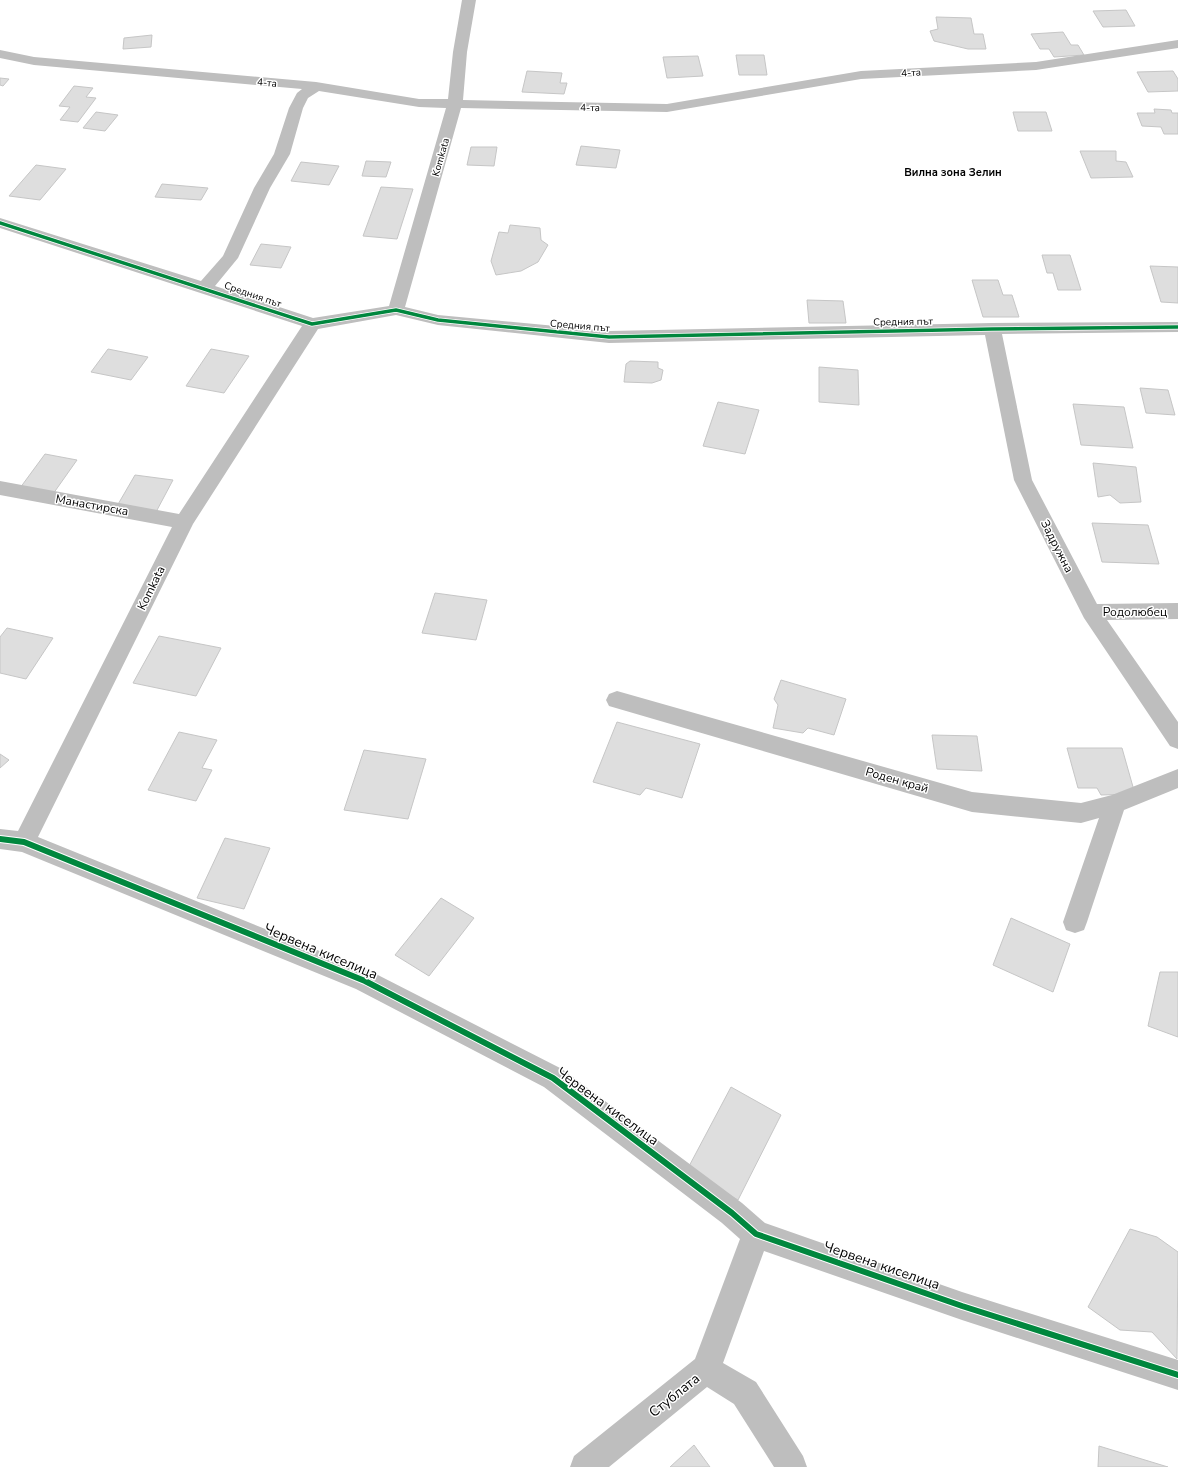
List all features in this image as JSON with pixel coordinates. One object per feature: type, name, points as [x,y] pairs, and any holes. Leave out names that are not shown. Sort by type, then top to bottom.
[{"type":"street","name":"Komkata","points":[[396,310],[455,104],[460,52],[469,0]]},
{"type":"street","name":"4-та","points":[[0,54],[34,61],[316,86],[419,103],[667,108],[861,75],[1036,66],[1178,44]]},
{"type":"street","points":[[204,288],[230,258],[262,188],[282,154],[296,108],[302,96],[316,86]]},
{"type":"street","name":"Средния път","points":[[0,223],[312,324],[396,310],[438,320],[609,337],[992,328],[1178,327]]},
{"type":"street","name":"Komkata","points":[[12,841],[184,522],[312,324]]},
{"type":"street","name":"Задружна","points":[[992,328],[1023,480],[1091,612],[1178,740]]},
{"type":"street","name":"Манастирска","points":[[0,488],[184,522]]},
{"type":"street","name":"Родолюбец","points":[[1091,612],[1178,611]]},
{"type":"street","name":"Роден край","points":[[617,700],[972,802],[1081,813],[1116,804],[1178,778]]},
{"type":"street","points":[[1076,922],[1116,804]]},
{"type":"street","name":"Червена киселица","points":[[12,841],[365,982],[553,1078],[732,1213],[756,1234],[962,1306],[1178,1375]]},
{"type":"street","name":"Стублата","points":[[585,1467],[706,1369],[756,1234]]},
{"type":"street","points":[[706,1369],[745,1393],[792,1467]]},
{"type":"building","points":[[1126,10],[1135,26],[1103,27],[1093,11]]},
{"type":"building","points":[[936,17],[971,18],[974,34],[983,34],[986,49],[968,49],[934,41],[930,31],[938,29]]},
{"type":"building","points":[[1063,32],[1071,45],[1078,45],[1084,55],[1054,57],[1049,49],[1040,49],[1031,34]]},
{"type":"building","points":[[152,35],[151,47],[123,49],[124,38]]},
{"type":"building","points":[[736,55],[764,55],[767,75],[739,75]]},
{"type":"building","points":[[698,56],[703,76],[667,78],[663,57]]},
{"type":"building","points":[[527,71],[562,73],[560,83],[567,83],[564,94],[522,92]]},
{"type":"building","points":[[1173,71],[1178,79],[1178,91],[1148,92],[1137,72]]},
{"type":"building","points":[[0,78],[9,79],[3,86],[0,85]]},
{"type":"building","points":[[74,86],[93,88],[86,97],[96,98],[78,122],[60,120],[70,107],[59,106]]},
{"type":"building","points":[[1154,109],[1171,110],[1172,113],[1178,113],[1178,134],[1164,134],[1161,127],[1142,126],[1137,113],[1155,113]]},
{"type":"building","points":[[96,112],[118,115],[105,131],[83,128]]},
{"type":"building","points":[[1013,112],[1046,112],[1052,131],[1018,131]]},
{"type":"building","points":[[581,146],[620,150],[616,168],[576,165]]},
{"type":"building","points":[[471,147],[497,147],[494,166],[467,165]]},
{"type":"building","points":[[1080,151],[1116,151],[1116,161],[1126,162],[1133,177],[1091,178]]},
{"type":"building","points":[[366,161],[391,162],[386,177],[362,176]]},
{"type":"building","points":[[301,162],[339,166],[329,185],[291,181]]},
{"type":"building","points":[[36,165],[66,169],[40,200],[9,196]]},
{"type":"building","points":[[162,184],[208,188],[201,200],[155,197]]},
{"type":"building","points":[[381,187],[413,189],[397,239],[363,236]]},
{"type":"building","points":[[510,225],[540,228],[541,240],[548,245],[538,262],[521,271],[496,275],[491,261],[499,232],[508,233]]},
{"type":"building","points":[[261,244],[291,247],[281,268],[250,265]]},
{"type":"building","points":[[1042,255],[1070,255],[1081,290],[1058,290],[1053,273],[1047,273]]},
{"type":"building","points":[[1150,266],[1178,267],[1178,303],[1161,302]]},
{"type":"building","points":[[972,280],[998,280],[1003,295],[1012,295],[1019,317],[983,317]]},
{"type":"building","points":[[807,300],[843,301],[846,323],[809,323]]},
{"type":"building","points":[[108,349],[148,357],[131,380],[91,372]]},
{"type":"building","points":[[211,349],[249,356],[224,393],[186,386]]},
{"type":"building","points":[[630,361],[658,362],[658,368],[663,370],[661,380],[652,383],[624,382],[626,364]]},
{"type":"building","points":[[819,367],[858,370],[859,405],[819,402]]},
{"type":"building","points":[[1140,388],[1168,390],[1175,415],[1146,413]]},
{"type":"building","points":[[718,402],[759,410],[745,454],[703,446]]},
{"type":"building","points":[[1073,404],[1124,407],[1133,448],[1081,445]]},
{"type":"building","points":[[45,454],[77,460],[53,494],[20,488]]},
{"type":"building","points":[[1093,463],[1136,467],[1141,502],[1120,503],[1110,495],[1098,497]]},
{"type":"building","points":[[135,475],[173,480],[156,512],[117,506]]},
{"type":"building","points":[[1092,523],[1148,525],[1159,564],[1102,562]]},
{"type":"building","points":[[435,593],[487,600],[476,640],[422,633]]},
{"type":"building","points":[[7,628],[53,638],[26,679],[0,673],[0,637]]},
{"type":"building","points":[[159,636],[221,648],[196,696],[133,683]]},
{"type":"building","points":[[781,680],[846,699],[834,735],[808,728],[803,733],[773,728],[778,705],[774,699]]},
{"type":"building","points":[[617,722],[700,744],[682,798],[646,788],[640,795],[593,782]]},
{"type":"building","points":[[179,732],[217,740],[202,768],[212,770],[196,801],[148,790]]},
{"type":"building","points":[[932,735],[977,736],[982,771],[937,769]]},
{"type":"building","points":[[1067,748],[1122,748],[1135,794],[1101,795],[1097,788],[1078,788]]},
{"type":"building","points":[[364,750],[426,759],[408,819],[344,810]]},
{"type":"building","points":[[0,754],[9,760],[0,768]]},
{"type":"building","points":[[225,838],[270,848],[244,909],[197,898]]},
{"type":"building","points":[[441,898],[474,918],[429,976],[395,955]]},
{"type":"building","points":[[1011,918],[1070,944],[1053,992],[993,965]]},
{"type":"building","points":[[1160,972],[1178,972],[1178,1037],[1148,1026]]},
{"type":"building","points":[[731,1087],[781,1115],[738,1200],[687,1170]]},
{"type":"building","points":[[1130,1229],[1157,1237],[1178,1252],[1177,1359],[1152,1332],[1120,1330],[1088,1307]]},
{"type":"building","points":[[694,1445],[710,1467],[670,1467]]},
{"type":"building","points":[[1099,1446],[1168,1467],[1098,1467]]},
{"type":"cycle path","points":[[0,223],[312,324],[396,310],[438,320],[609,337],[992,329],[1178,327]]},
{"type":"cycle path","points":[[0,839],[24,842],[365,981],[553,1078],[732,1213],[756,1234],[962,1306],[1178,1375]]},
{"type":"district","name":"Вилна зона Зелин","points":[[953,172]]}]
